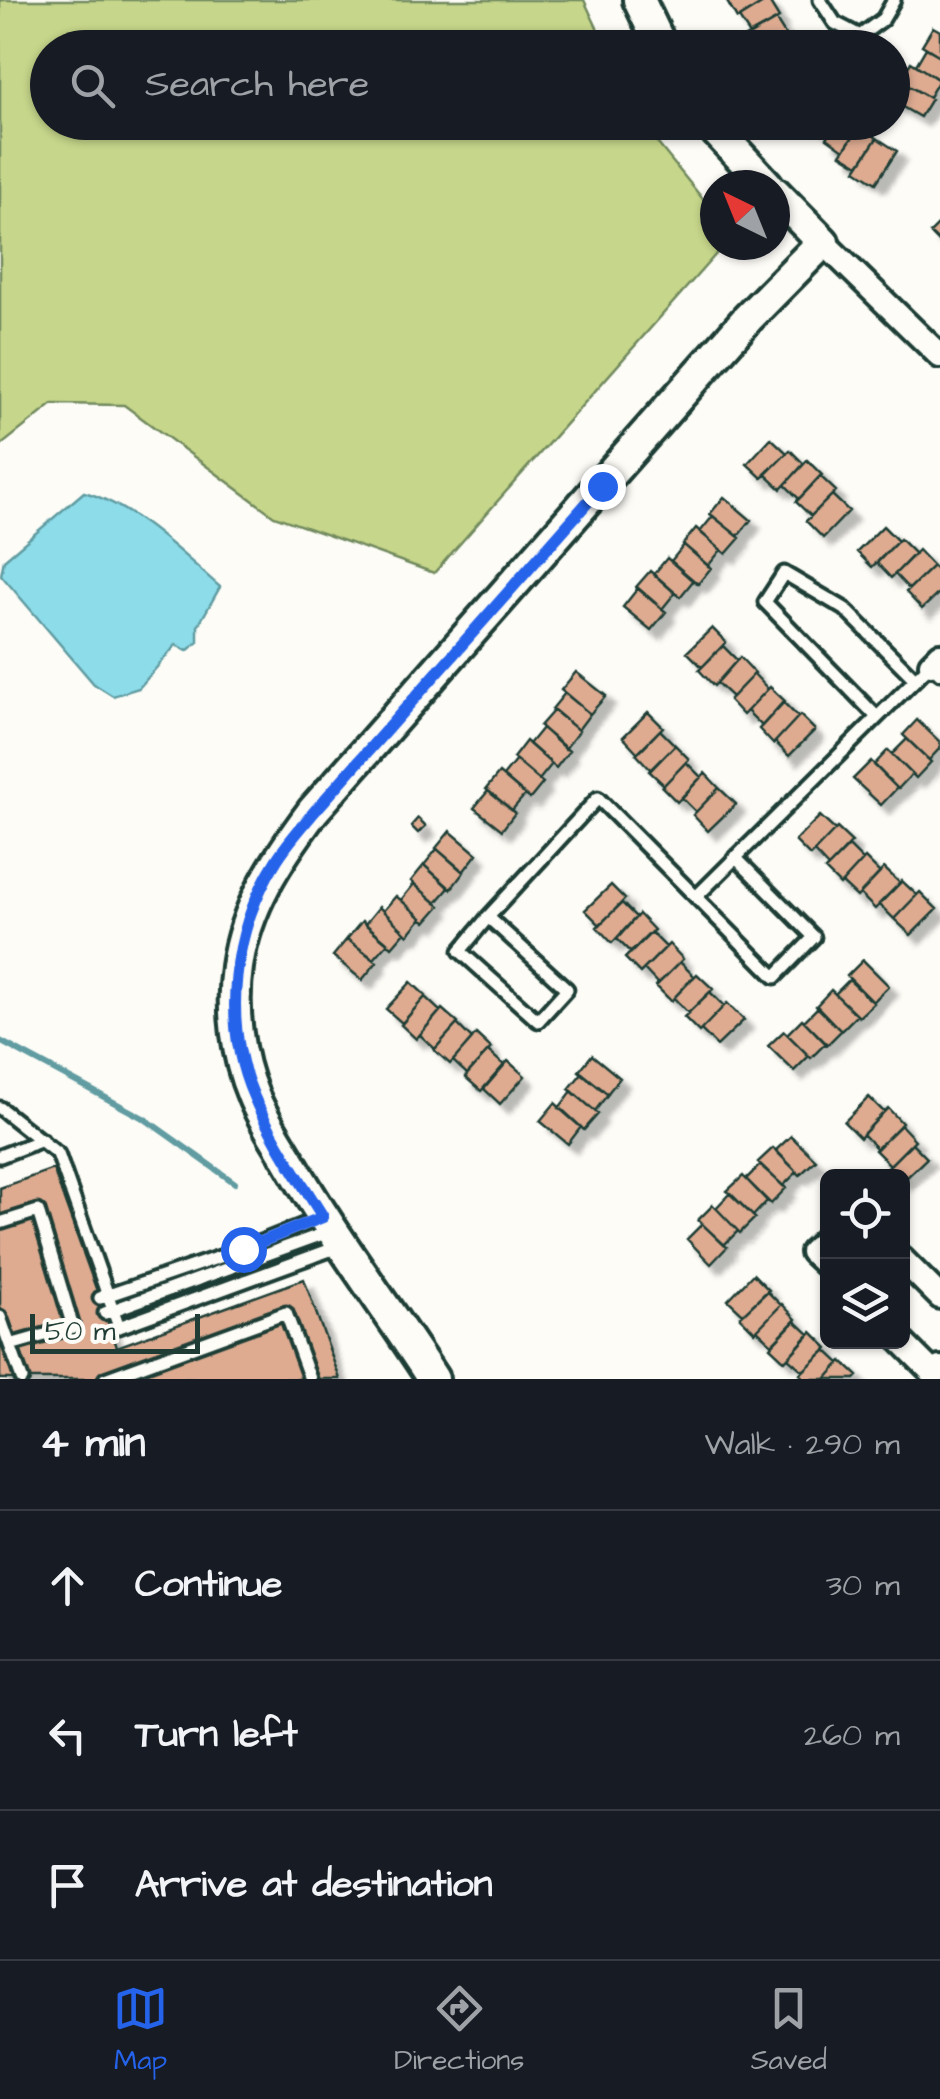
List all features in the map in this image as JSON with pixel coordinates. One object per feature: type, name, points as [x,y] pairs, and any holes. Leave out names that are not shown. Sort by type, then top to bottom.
[{"type":"street","points":[[640,0],[654,30]]},
{"type":"street","points":[[725,140],[754,170]]},
{"type":"street","points":[[790,208],[940,356]]},
{"type":"street","points":[[434,1379],[333,1231],[254,1097],[238,1038],[236,968],[258,896],[276,861],[314,812],[748,318],[823,242]]},
{"type":"street","points":[[910,1267],[940,1298]]},
{"type":"street","points":[[909,1349],[934,1374],[940,1368]]},
{"type":"lane","points":[[820,0],[834,23],[848,30]]},
{"type":"lane","points":[[869,30],[883,20],[894,0]]},
{"type":"lane","points":[[697,896],[876,716],[931,667],[784,572],[765,602],[876,716]]},
{"type":"lane","points":[[488,917],[567,989],[538,1021],[460,950],[488,917],[598,798],[775,977],[814,938],[735,857]]},
{"type":"lane","points":[[0,1108],[58,1154],[104,1297],[119,1327],[333,1231]]},
{"type":"lane","points":[[0,1156],[42,1140]]},
{"type":"lane","points":[[0,1222],[38,1211],[73,1327],[10,1345]]},
{"type":"lane","points":[[104,1297],[243,1249],[333,1231]]},
{"type":"lane","points":[[105,1379],[286,1313],[310,1379]]},
{"type":"lane","points":[[0,1316],[22,1379]]},
{"type":"green space","points":[[0,0],[584,0],[598,30],[30,30],[30,140],[655,140],[700,196],[700,260],[711,260],[434,573],[274,516],[124,405],[53,404],[0,446]]},
{"type":"water","points":[[84,492],[139,519],[220,587],[198,626],[198,642],[187,651],[176,645],[139,688],[113,696],[94,684],[1,575],[4,560]]},
{"type":"building","points":[[726,0],[765,0],[766,1],[737,19]]},
{"type":"building","points":[[768,0],[779,18],[759,30],[747,30],[739,18]]},
{"type":"building","points":[[776,20],[782,30],[758,30]]},
{"type":"building","points":[[933,27],[940,31],[940,56],[922,45]]},
{"type":"building","points":[[926,48],[940,56],[940,81],[916,65]]},
{"type":"building","points":[[910,64],[939,80],[929,97],[910,87]]},
{"type":"building","points":[[910,87],[931,99],[920,117],[910,111]]},
{"type":"building","points":[[830,140],[851,140],[844,150]]},
{"type":"building","points":[[850,140],[876,140],[859,165],[841,154]]},
{"type":"building","points":[[876,140],[897,151],[876,183],[856,170]]},
{"type":"building","points":[[940,223],[940,243],[930,233]]},
{"type":"building","points":[[771,438],[787,453],[762,478],[747,464]]},
{"type":"building","points":[[790,450],[804,464],[781,489],[765,474]]},
{"type":"building","points":[[807,460],[822,475],[799,499],[785,485]]},
{"type":"building","points":[[820,476],[836,491],[811,516],[796,502]]},
{"type":"building","points":[[832,495],[849,511],[823,538],[806,521]]},
{"type":"building","points":[[724,497],[751,520],[738,536],[710,514]]},
{"type":"building","points":[[713,516],[740,538],[726,554],[700,532]]},
{"type":"building","points":[[883,526],[898,541],[872,567],[857,552]]},
{"type":"building","points":[[696,528],[721,550],[708,566],[683,544]]},
{"type":"building","points":[[900,539],[915,554],[891,578],[877,563]]},
{"type":"building","points":[[684,545],[711,568],[698,584],[671,561]]},
{"type":"building","points":[[918,550],[933,566],[909,589],[895,574]]},
{"type":"building","points":[[667,558],[693,581],[680,597],[654,574]]},
{"type":"building","points":[[933,566],[940,573],[940,592],[922,609],[906,592]]},
{"type":"building","points":[[650,571],[675,593],[662,609],[636,587]]},
{"type":"building","points":[[638,588],[666,612],[651,630],[623,607]]},
{"type":"building","points":[[712,628],[726,642],[702,667],[687,652]]},
{"type":"building","points":[[723,646],[737,660],[714,686],[699,670]]},
{"type":"building","points":[[740,657],[755,673],[732,697],[717,683]]},
{"type":"building","points":[[576,672],[606,696],[590,714],[561,690]]},
{"type":"building","points":[[754,674],[768,689],[743,715],[729,700]]},
{"type":"building","points":[[770,687],[785,701],[762,726],[747,711]]},
{"type":"building","points":[[565,693],[590,714],[578,730],[552,709]]},
{"type":"building","points":[[783,702],[798,717],[773,744],[759,729]]},
{"type":"building","points":[[554,710],[579,731],[565,749],[540,726]]},
{"type":"building","points":[[648,712],[663,727],[638,753],[623,737]]},
{"type":"building","points":[[800,715],[815,730],[789,756],[775,742]]},
{"type":"building","points":[[917,720],[940,742],[940,748],[929,760],[903,735]]},
{"type":"building","points":[[542,728],[569,751],[556,768],[529,744]]},
{"type":"building","points":[[660,730],[675,745],[651,770],[636,754]]},
{"type":"building","points":[[907,739],[931,762],[916,778],[892,754]]},
{"type":"building","points":[[526,741],[552,764],[539,780],[513,758]]},
{"type":"building","points":[[675,745],[689,759],[664,785],[649,771]]},
{"type":"building","points":[[888,750],[912,774],[898,789],[874,765]]},
{"type":"building","points":[[516,760],[543,783],[530,799],[503,776]]},
{"type":"building","points":[[871,761],[897,788],[881,805],[853,779]]},
{"type":"building","points":[[686,762],[701,777],[677,802],[662,787]]},
{"type":"building","points":[[499,773],[525,795],[512,810],[486,789]]},
{"type":"building","points":[[705,773],[719,788],[696,812],[682,798]]},
{"type":"building","points":[[719,788],[736,804],[708,831],[693,815]]},
{"type":"building","points":[[488,791],[515,813],[502,830],[474,808]]},
{"type":"building","points":[[820,816],[835,830],[810,856],[795,841]]},
{"type":"building","points":[[418,818],[426,826],[418,833],[411,826]]},
{"type":"building","points":[[837,828],[852,842],[828,867],[814,852]]},
{"type":"building","points":[[450,831],[477,854],[463,872],[436,848]]},
{"type":"building","points":[[849,846],[863,860],[840,885],[825,870]]},
{"type":"building","points":[[437,849],[464,872],[451,889],[424,865]]},
{"type":"building","points":[[865,858],[880,873],[857,897],[842,883]]},
{"type":"building","points":[[424,865],[449,888],[436,903],[411,881]]},
{"type":"building","points":[[884,868],[900,883],[875,909],[860,894]]},
{"type":"building","points":[[902,881],[917,895],[894,919],[879,904]]},
{"type":"building","points":[[414,884],[440,906],[426,922],[401,900]]},
{"type":"building","points":[[611,885],[625,899],[600,925],[585,910]]},
{"type":"building","points":[[920,892],[937,909],[911,935],[894,919]]},
{"type":"building","points":[[396,896],[422,918],[408,935],[383,911]]},
{"type":"building","points":[[622,903],[636,917],[612,943],[597,927]]},
{"type":"building","points":[[379,907],[405,932],[392,947],[365,924]]},
{"type":"building","points":[[639,914],[654,930],[631,953],[617,939]]},
{"type":"building","points":[[362,921],[388,943],[374,959],[347,939]]},
{"type":"building","points":[[651,932],[666,947],[640,973],[625,958]]},
{"type":"building","points":[[347,939],[377,962],[362,980],[333,956]]},
{"type":"building","points":[[669,944],[683,959],[658,984],[644,969]]},
{"type":"building","points":[[863,960],[889,986],[873,1002],[847,976]]},
{"type":"building","points":[[680,962],[694,976],[671,1001],[656,986]]},
{"type":"building","points":[[697,974],[713,989],[688,1013],[674,998]]},
{"type":"building","points":[[849,980],[874,1003],[859,1017],[835,994]]},
{"type":"building","points":[[411,982],[426,996],[402,1023],[386,1009]]},
{"type":"building","points":[[831,990],[857,1015],[841,1031],[816,1006]]},
{"type":"building","points":[[710,992],[724,1006],[699,1032],[684,1017]]},
{"type":"building","points":[[425,997],[440,1011],[416,1039],[401,1025]]},
{"type":"building","points":[[727,1003],[744,1020],[717,1046],[701,1030]]},
{"type":"building","points":[[818,1007],[841,1031],[827,1045],[804,1021]]},
{"type":"building","points":[[442,1009],[458,1023],[435,1049],[420,1035]]},
{"type":"building","points":[[802,1019],[826,1043],[811,1058],[787,1034]]},
{"type":"building","points":[[457,1024],[472,1039],[450,1064],[434,1050]]},
{"type":"building","points":[[784,1031],[809,1056],[794,1071],[768,1046]]},
{"type":"building","points":[[476,1034],[491,1048],[467,1074],[453,1061]]},
{"type":"building","points":[[488,1051],[504,1065],[481,1091],[465,1077]]},
{"type":"building","points":[[592,1055],[620,1078],[607,1094],[579,1071]]},
{"type":"building","points":[[508,1061],[525,1076],[500,1104],[484,1089]]},
{"type":"building","points":[[582,1073],[608,1094],[595,1111],[569,1089]]},
{"type":"building","points":[[572,1091],[598,1114],[584,1130],[559,1108]]},
{"type":"building","points":[[869,1097],[884,1112],[860,1138],[844,1122]]},
{"type":"building","points":[[555,1103],[581,1127],[568,1144],[540,1121]]},
{"type":"building","points":[[888,1108],[902,1123],[877,1149],[863,1134]]},
{"type":"building","points":[[901,1125],[915,1140],[890,1165],[875,1150]]},
{"type":"building","points":[[791,1136],[816,1160],[800,1175],[776,1150]]},
{"type":"building","points":[[912,1143],[927,1158],[910,1174],[910,1169],[887,1168]]},
{"type":"building","points":[[773,1148],[797,1172],[783,1186],[758,1162]]},
{"type":"building","points":[[760,1165],[786,1188],[771,1204],[746,1179]]},
{"type":"building","points":[[53,1169],[117,1347],[304,1279],[340,1379],[0,1379],[0,1188]]},
{"type":"building","points":[[743,1176],[767,1201],[753,1216],[727,1191]]},
{"type":"building","points":[[730,1193],[755,1218],[740,1233],[716,1208]]},
{"type":"building","points":[[713,1205],[738,1231],[724,1245],[698,1220]]},
{"type":"building","points":[[702,1224],[727,1247],[711,1264],[687,1239]]},
{"type":"building","points":[[753,1274],[769,1290],[743,1314],[728,1300]]},
{"type":"building","points":[[767,1291],[781,1305],[755,1332],[740,1317]]},
{"type":"building","points":[[782,1304],[796,1319],[772,1344],[757,1330]]},
{"type":"building","points":[[795,1321],[809,1334],[785,1361],[770,1347]]},
{"type":"building","points":[[812,1332],[820,1340],[820,1349],[827,1349],[803,1371],[788,1358]]},
{"type":"building","points":[[826,1350],[840,1363],[826,1379],[804,1379],[800,1374]]},
{"type":"building","points":[[842,1361],[858,1376],[826,1379]]},
{"type":"waterway","points":[[0,1041],[145,1119],[235,1183]]},
{"type":"route","points":[[243,1249],[323,1217],[254,1097],[244,1068],[238,1038],[236,968],[258,896],[276,861],[314,812],[602,486]]}]
